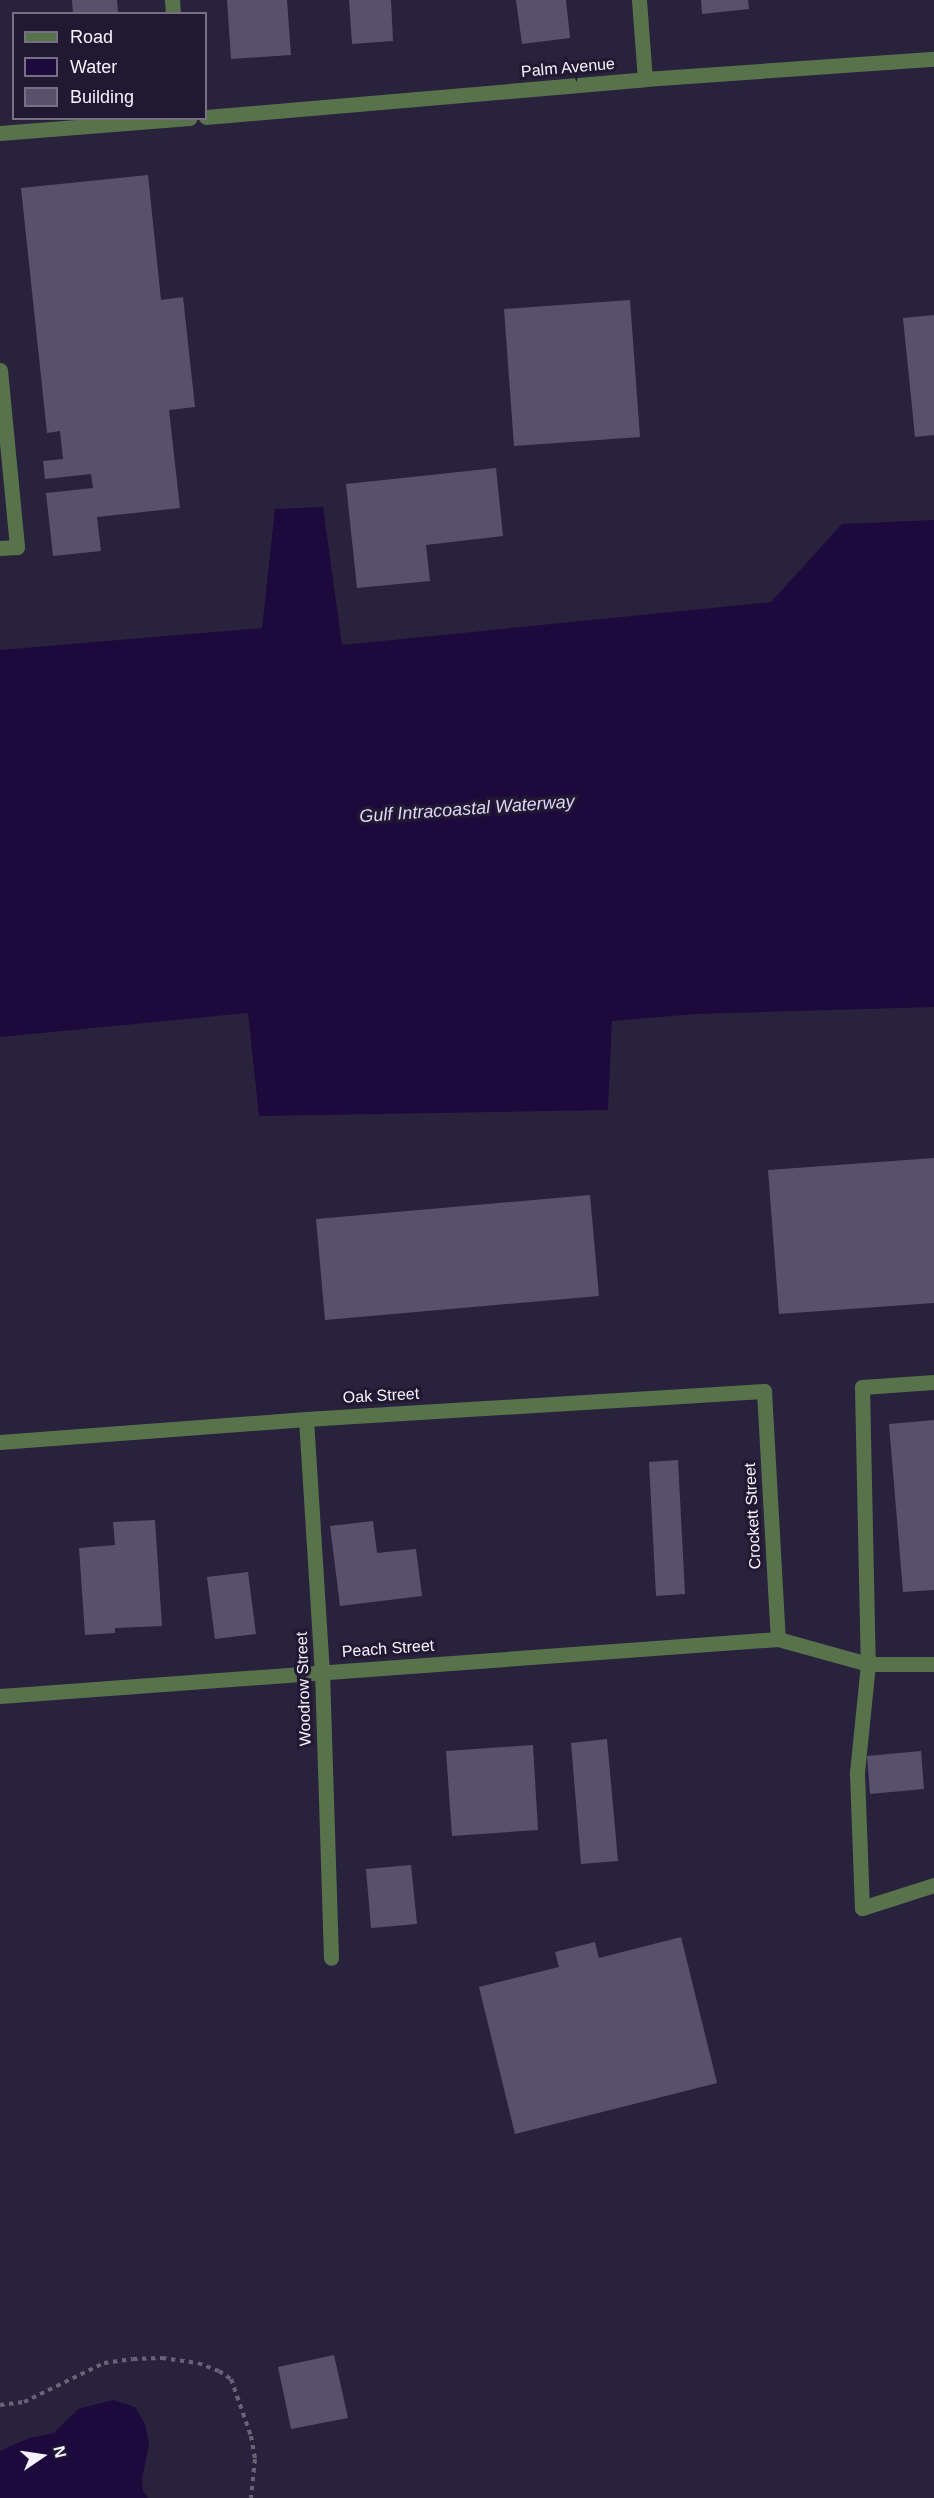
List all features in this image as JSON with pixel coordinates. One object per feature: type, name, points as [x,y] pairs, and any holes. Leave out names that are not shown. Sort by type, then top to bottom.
[{"type":"street","points":[[639,0],[645,79]]},
{"type":"street","name":"Palm Avenue","points":[[207,117],[645,79],[934,59]]},
{"type":"street","points":[[0,133],[168,120]]},
{"type":"street","points":[[0,370],[17,547],[0,548]]},
{"type":"street","points":[[934,1382],[862,1387],[868,1664],[857,1773],[862,1908],[934,1885]]},
{"type":"street","name":"Oak Street","points":[[0,1442],[306,1419],[764,1391]]},
{"type":"street","name":"Crockett Street","points":[[764,1391],[778,1639]]},
{"type":"street","name":"Woodrow Street","points":[[306,1419],[322,1672],[331,1958]]},
{"type":"street","name":"Peach Street","points":[[0,1696],[778,1639],[868,1664],[934,1664]]},
{"type":"path","points":[[0,2405],[24,2402],[39,2396],[69,2378],[104,2363],[162,2358],[198,2363],[219,2371],[231,2379],[251,2436],[255,2458],[252,2498]]},
{"type":"water","name":"Gulf Intracoastal Waterway","points":[[323,507],[342,645],[771,602],[842,524],[934,520],[934,1007],[696,1014],[612,1021],[608,1110],[259,1116],[248,1013],[0,1037],[0,650],[262,628],[275,509]]},
{"type":"water","points":[[113,2400],[135,2407],[145,2424],[149,2444],[142,2479],[143,2491],[148,2498],[0,2498],[0,2451],[29,2438],[54,2433],[78,2409]]},
{"type":"building","points":[[72,0],[117,0],[118,12],[73,12]]},
{"type":"building","points":[[227,0],[287,0],[291,55],[231,59]]},
{"type":"building","points":[[349,0],[391,0],[393,41],[352,44]]},
{"type":"building","points":[[516,0],[566,0],[570,38],[522,44]]},
{"type":"building","points":[[701,0],[748,0],[749,9],[702,14]]},
{"type":"building","points":[[148,175],[161,300],[183,297],[195,407],[169,410],[180,508],[97,517],[101,551],[53,556],[46,493],[93,488],[91,474],[45,479],[43,461],[63,459],[60,431],[47,433],[21,188]]},
{"type":"building","points":[[630,300],[640,437],[514,446],[504,309]]},
{"type":"building","points":[[934,315],[934,435],[915,437],[903,318]]},
{"type":"building","points":[[496,468],[503,536],[426,545],[430,581],[357,588],[346,484]]},
{"type":"building","points":[[934,1158],[934,1303],[779,1314],[768,1170]]},
{"type":"building","points":[[590,1195],[599,1296],[325,1320],[316,1219]]},
{"type":"building","points":[[934,1420],[934,1590],[903,1592],[889,1424]]},
{"type":"building","points":[[678,1460],[685,1594],[656,1596],[649,1462]]},
{"type":"building","points":[[155,1520],[162,1626],[115,1628],[115,1633],[85,1635],[79,1548],[115,1545],[113,1522]]},
{"type":"building","points":[[373,1521],[377,1553],[416,1549],[422,1596],[340,1606],[330,1526]]},
{"type":"building","points":[[248,1572],[256,1634],[215,1639],[207,1577]]},
{"type":"building","points":[[607,1739],[618,1861],[581,1864],[571,1743]]},
{"type":"building","points":[[533,1745],[538,1830],[452,1836],[446,1751]]},
{"type":"building","points":[[921,1751],[924,1789],[870,1794],[867,1756]]},
{"type":"building","points":[[411,1865],[417,1924],[371,1928],[366,1869]]},
{"type":"building","points":[[681,1937],[717,2083],[515,2134],[479,1987],[559,1967],[555,1952],[595,1942],[599,1958]]},
{"type":"building","points":[[334,2355],[348,2418],[291,2429],[278,2367]]}]
